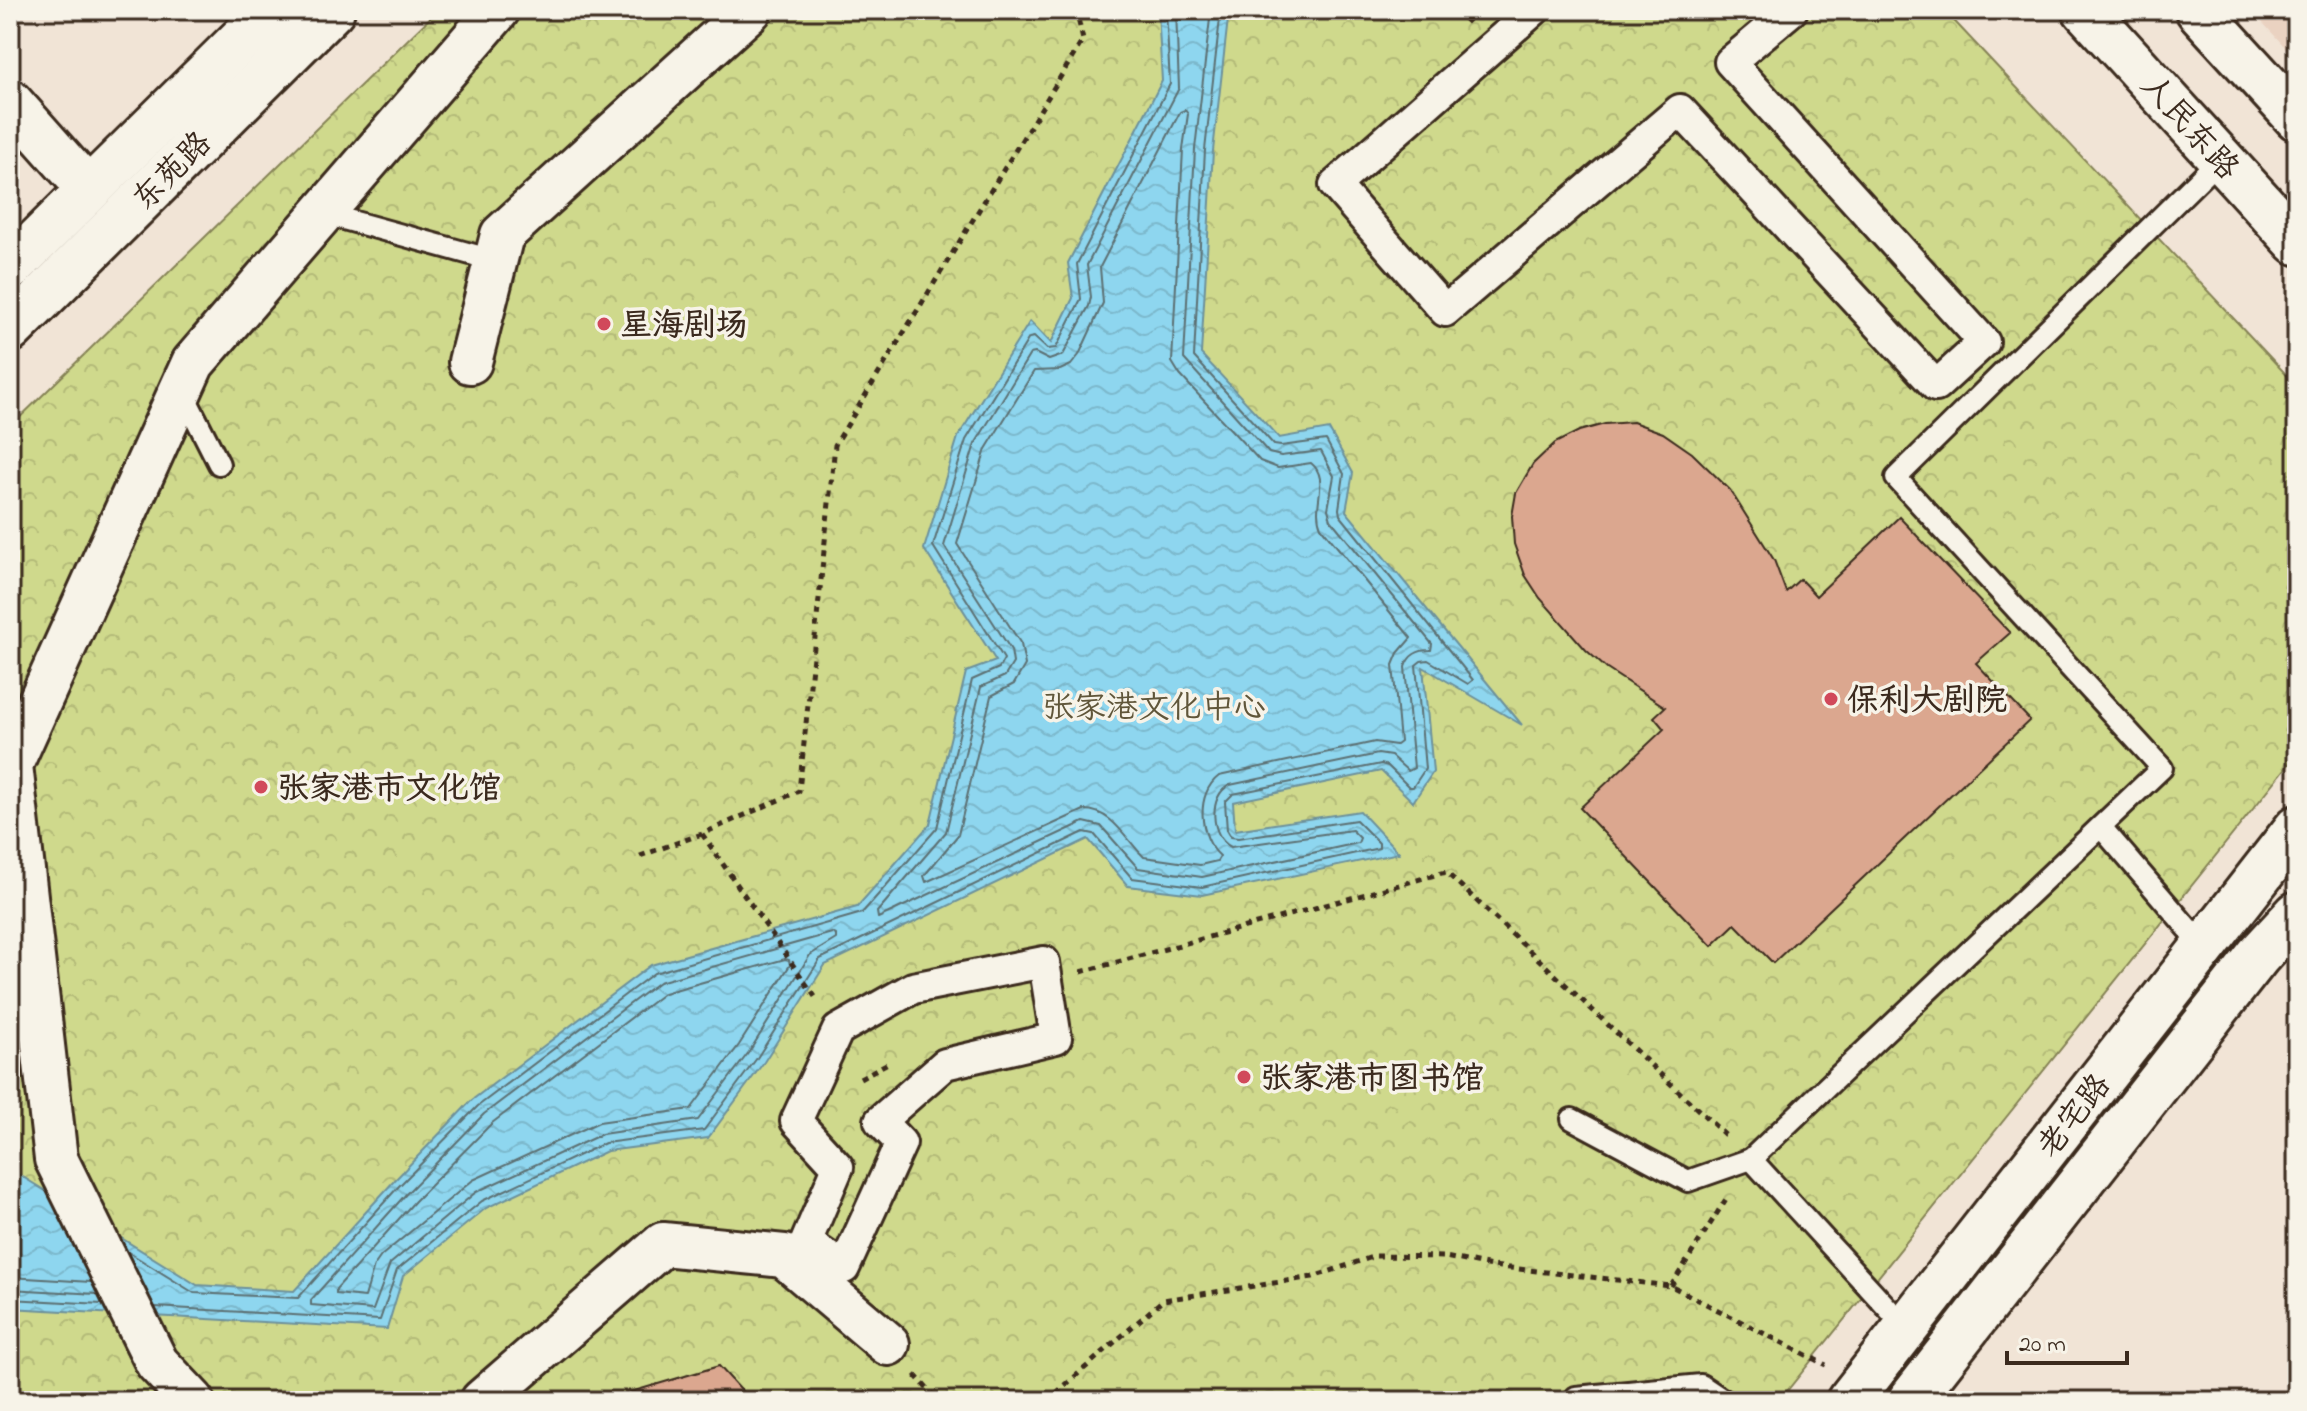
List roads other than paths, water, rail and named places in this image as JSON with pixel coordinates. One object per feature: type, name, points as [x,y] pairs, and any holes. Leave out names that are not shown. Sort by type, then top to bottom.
[{"type":"street","name":"东苑路","points":[[10,268],[271,10]]},
{"type":"street","name":"东苑路","points":[[10,330],[332,10]]},
{"type":"street","points":[[193,1401],[157,1363],[56,1159],[11,765],[193,363],[498,10]]},
{"type":"street","points":[[470,362],[502,235],[750,10]]},
{"type":"street","points":[[1534,10],[1335,185],[1445,311],[1680,110],[1936,386],[1984,342],[1730,62],[1792,10]]},
{"type":"street","name":"人民东路","points":[[2085,10],[2297,242]]},
{"type":"street","points":[[2198,10],[2297,118]]},
{"type":"street","points":[[10,101],[89,190]]},
{"type":"street","name":"老宅路","points":[[1856,1392],[2297,828]]},
{"type":"street","name":"老宅路","points":[[1910,1401],[2258,956],[2297,914]]},
{"type":"street","points":[[1044,962],[1047,982],[1056,1038],[945,1064],[880,1121],[901,1143],[844,1268],[806,1242],[838,1167],[796,1121],[838,1030],[913,988],[1044,962]]},
{"type":"street","points":[[482,1401],[663,1244],[784,1256],[888,1344]]},
{"type":"lane","points":[[1572,1119],[1688,1181],[1751,1159],[2162,768],[1896,478],[2221,158]]},
{"type":"lane","points":[[322,213],[496,261]]},
{"type":"lane","points":[[181,389],[219,464]]},
{"type":"lane","points":[[2101,827],[2204,947]]},
{"type":"lane","points":[[1751,1159],[1906,1328]]},
{"type":"lane","points":[[1574,1401],[1576,1397],[1701,1385],[1725,1401]]},
{"type":"water","points":[[1158,10],[1229,10],[1213,151],[1201,354],[1279,438],[1329,429],[1353,473],[1346,511],[1522,725],[1423,667],[1433,772],[1413,802],[1381,771],[1233,802],[1235,830],[1360,811],[1399,853],[1202,895],[1128,886],[1088,839],[825,965],[764,1062],[708,1138],[607,1151],[486,1208],[403,1276],[387,1329],[10,1308],[10,1169],[197,1285],[294,1291],[472,1100],[651,965],[857,907],[930,824],[966,672],[996,661],[924,549],[958,437],[1030,321],[1051,343],[1073,298],[1068,263],[1162,81]]},
{"type":"place","name":"星海剧场","points":[[604,324]]},
{"type":"place","name":"保利大剧院","points":[[1831,699]]},
{"type":"place","name":"张家港市文化馆","points":[[261,787]]},
{"type":"place","name":"张家港市图书馆","points":[[1244,1077]]},
{"type":"park label","name":"张家港文化中心","points":[[1154,706]]}]
